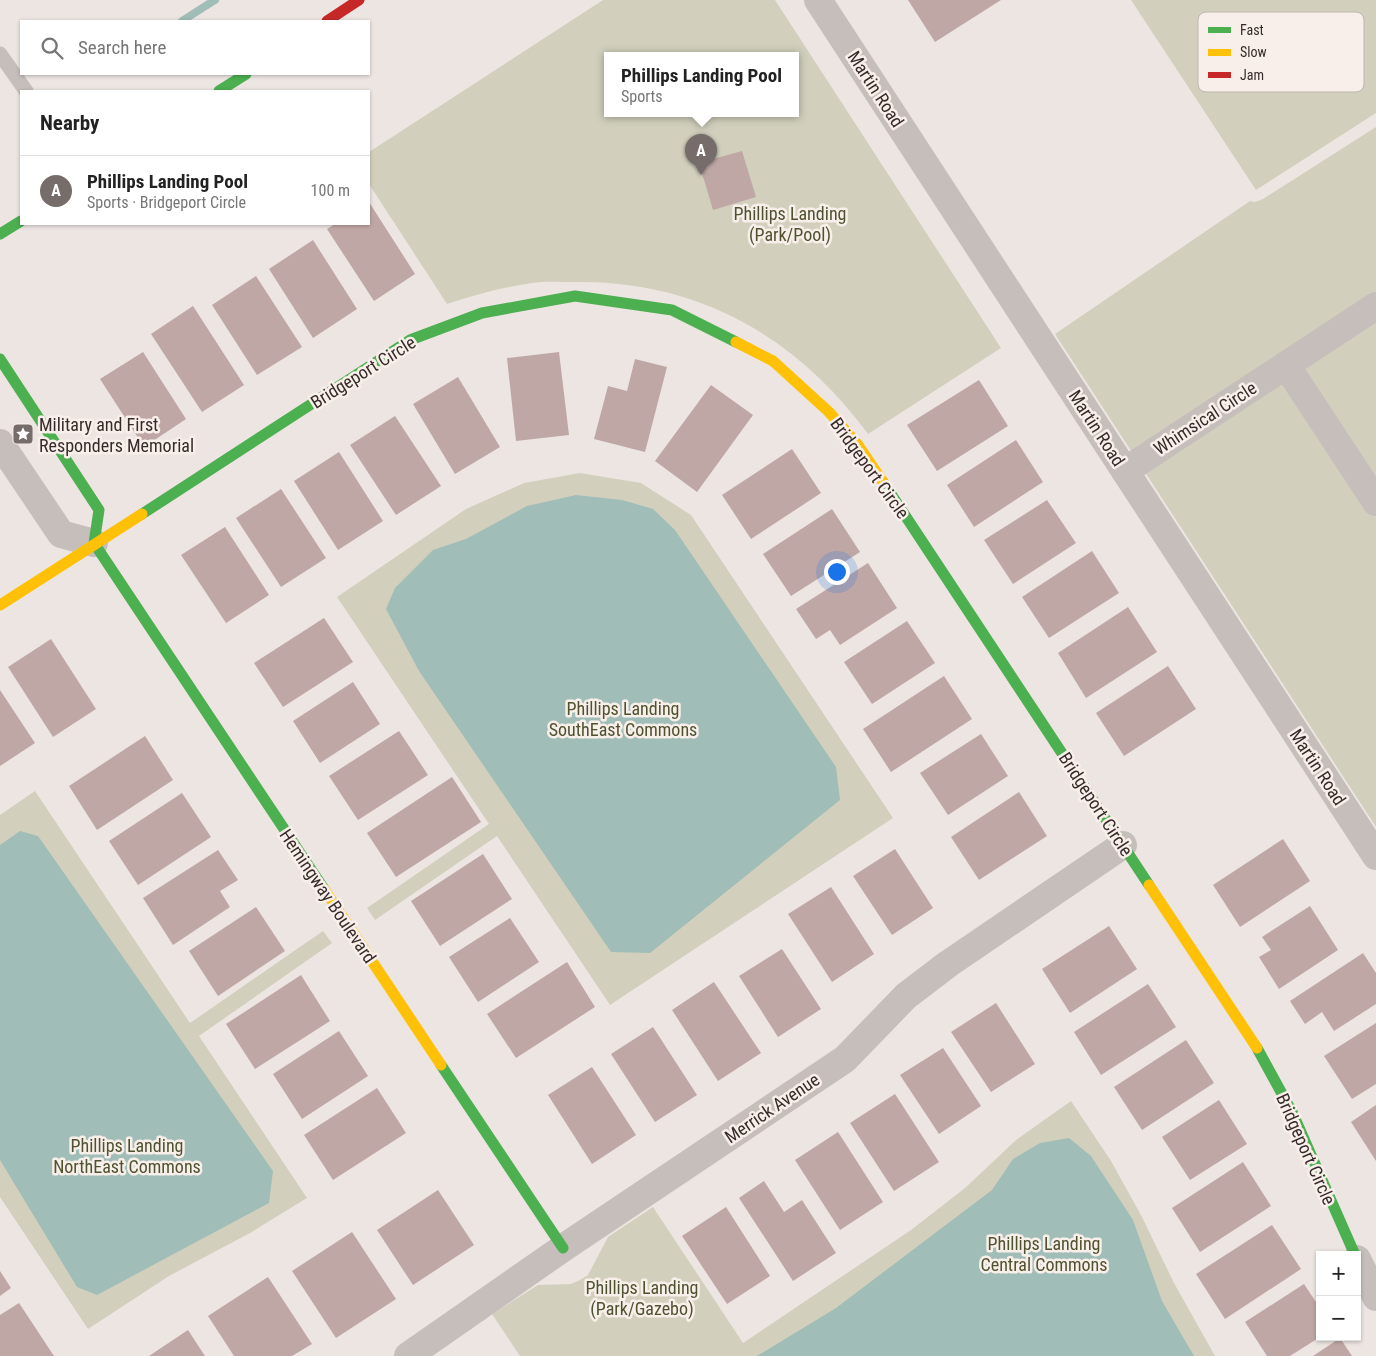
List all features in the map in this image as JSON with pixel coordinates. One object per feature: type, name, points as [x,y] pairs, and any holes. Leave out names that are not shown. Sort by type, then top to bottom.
[{"type":"street","points":[[329,20],[359,0]]},
{"type":"street","name":"Martin Road","points":[[818,0],[1376,856]]},
{"type":"street","points":[[222,90],[244,75]]},
{"type":"street","points":[[0,234],[20,222]]},
{"type":"street","name":"Bridgeport Circle","points":[[0,605],[410,340],[482,313],[575,296],[672,310],[773,361],[829,412],[858,446],[1259,1050],[1293,1114],[1353,1251]]},
{"type":"street","name":"Whimsical Circle","points":[[1125,471],[1376,306]]},
{"type":"street","points":[[0,359],[99,510],[94,543],[61,534],[0,443]]},
{"type":"street","points":[[1286,366],[1376,502]]},
{"type":"street","name":"Hemingway Boulevard","points":[[94,543],[563,1248]]},
{"type":"street","name":"Merrick Avenue","points":[[408,1356],[563,1248],[845,1060],[906,996],[948,964],[1123,845]]},
{"type":"street","points":[[1361,1267],[1376,1297]]},
{"type":"lane","points":[[0,54],[25,90]]},
{"type":"green space","name":"Phillips Landing (Park/Pool)","points":[[603,0],[775,0],[1001,348],[868,434],[840,399],[809,369],[776,342],[740,321],[702,303],[662,291],[619,284],[537,282],[479,294],[447,304],[370,186],[370,151]]},
{"type":"green space","points":[[1131,0],[1376,0],[1376,113],[1256,190]]},
{"type":"green space","points":[[1376,127],[1376,827],[1055,334],[1250,201],[1255,202],[1263,199]]},
{"type":"green space","name":"Phillips Landing SouthEast Commons","points":[[580,473],[641,483],[691,515],[893,818],[610,1005],[497,836],[375,920],[367,908],[489,824],[337,597],[466,509],[524,483]]},
{"type":"green space","name":"Phillips Landing NorthEast Commons","points":[[35,791],[190,1023],[323,931],[332,943],[199,1036],[307,1198],[250,1233],[169,1276],[88,1329],[0,1197],[0,815]]},
{"type":"green space","name":"Phillips Landing Central Commons","points":[[1071,1101],[1111,1161],[1142,1217],[1174,1283],[1215,1356],[520,1356],[492,1314],[538,1285],[571,1284],[588,1275],[608,1237],[653,1207],[743,1343],[911,1230],[965,1188],[1016,1140]]},
{"type":"water","name":"Phillips Landing SouthEast Commons","points":[[576,495],[622,500],[653,509],[675,530],[836,767],[840,800],[650,953],[611,952],[419,671],[386,609],[395,588],[433,550],[466,539],[527,506]]},
{"type":"water","name":"Phillips Landing NorthEast Commons","points":[[20,831],[38,836],[273,1171],[269,1203],[97,1295],[77,1287],[0,1160],[0,845]]},
{"type":"water","name":"Phillips Landing Central Commons","points":[[1069,1138],[1091,1156],[1133,1220],[1162,1301],[1194,1356],[757,1356],[836,1308],[992,1190],[1013,1159],[1040,1143]]},
{"type":"building","points":[[908,0],[1001,0],[935,42]]},
{"type":"building","points":[[742,151],[756,197],[713,210],[699,163]]},
{"type":"building","points":[[370,204],[415,274],[374,301],[327,229],[333,225],[370,225]]},
{"type":"building","points":[[313,240],[357,309],[313,338],[269,269]]},
{"type":"building","points":[[256,276],[302,347],[257,375],[212,305]]},
{"type":"building","points":[[193,306],[244,385],[202,412],[151,334]]},
{"type":"building","points":[[143,352],[186,419],[144,447],[100,379]]},
{"type":"building","points":[[559,352],[569,435],[516,441],[507,358]]},
{"type":"building","points":[[635,359],[667,367],[645,452],[594,439],[608,386],[627,391]]},
{"type":"building","points":[[458,377],[500,447],[455,474],[413,404]]},
{"type":"building","points":[[979,380],[1008,426],[937,471],[907,425]]},
{"type":"building","points":[[711,385],[753,415],[697,492],[655,461]]},
{"type":"building","points":[[395,416],[441,486],[396,515],[350,445]]},
{"type":"building","points":[[1016,440],[1043,482],[974,527],[947,485]]},
{"type":"building","points":[[792,449],[821,493],[751,539],[722,495]]},
{"type":"building","points":[[339,452],[383,521],[338,550],[294,481]]},
{"type":"building","points":[[281,489],[326,558],[281,587],[236,518]]},
{"type":"building","points":[[1047,500],[1076,543],[1013,584],[984,540]]},
{"type":"building","points":[[832,509],[860,552],[791,596],[763,554]]},
{"type":"building","points":[[225,527],[269,595],[226,623],[181,555]]},
{"type":"building","points":[[1092,551],[1119,593],[1049,638],[1022,597]]},
{"type":"building","points":[[868,563],[897,608],[840,645],[830,630],[816,639],[796,609]]},
{"type":"building","points":[[1128,607],[1157,652],[1086,698],[1058,653]]},
{"type":"building","points":[[324,618],[353,662],[283,707],[254,663]]},
{"type":"building","points":[[907,621],[935,663],[872,704],[844,662]]},
{"type":"building","points":[[51,639],[96,709],[53,737],[8,667]]},
{"type":"building","points":[[1168,666],[1196,709],[1124,756],[1096,713]]},
{"type":"building","points":[[944,676],[972,719],[891,772],[863,729]]},
{"type":"building","points":[[353,682],[380,724],[320,763],[293,721]]},
{"type":"building","points":[[0,690],[35,743],[0,766]]},
{"type":"building","points":[[399,731],[428,775],[358,820],[329,776]]},
{"type":"building","points":[[981,734],[1008,776],[948,815],[920,773]]},
{"type":"building","points":[[145,736],[173,780],[97,830],[69,786]]},
{"type":"building","points":[[452,777],[481,822],[396,877],[367,833]]},
{"type":"building","points":[[1019,792],[1047,836],[979,880],[951,837]]},
{"type":"building","points":[[182,793],[211,837],[138,885],[109,841]]},
{"type":"building","points":[[1283,839],[1310,881],[1240,927],[1213,885]]},
{"type":"building","points":[[895,849],[933,908],[892,935],[853,876]]},
{"type":"building","points":[[218,850],[238,880],[220,891],[230,907],[173,945],[143,898]]},
{"type":"building","points":[[483,854],[512,899],[440,946],[411,901]]},
{"type":"building","points":[[831,887],[874,954],[832,982],[788,914]]},
{"type":"building","points":[[1310,906],[1338,950],[1279,989],[1259,957],[1271,950],[1262,937]]},
{"type":"building","points":[[256,907],[285,951],[218,996],[189,951]]},
{"type":"building","points":[[510,918],[539,962],[478,1002],[449,957]]},
{"type":"building","points":[[1109,926],[1137,969],[1070,1013],[1042,969]]},
{"type":"building","points":[[782,949],[821,1009],[778,1037],[739,976]]},
{"type":"building","points":[[1363,953],[1376,973],[1376,1004],[1334,1031],[1322,1012],[1305,1024],[1290,1001]]},
{"type":"building","points":[[567,962],[595,1007],[516,1058],[487,1014]]},
{"type":"building","points":[[301,975],[330,1021],[255,1069],[226,1024]]},
{"type":"building","points":[[714,982],[761,1053],[718,1081],[672,1010]]},
{"type":"building","points":[[1148,984],[1176,1027],[1101,1075],[1074,1032]]},
{"type":"building","points":[[996,1003],[1035,1064],[991,1092],[951,1032]]},
{"type":"building","points":[[1376,1023],[1376,1084],[1352,1099],[1324,1056]]},
{"type":"building","points":[[653,1027],[697,1095],[655,1122],[611,1054]]},
{"type":"building","points":[[339,1031],[368,1076],[302,1119],[273,1074]]},
{"type":"building","points":[[1186,1040],[1214,1083],[1142,1130],[1114,1087]]},
{"type":"building","points":[[943,1048],[981,1106],[939,1134],[900,1075]]},
{"type":"building","points":[[592,1067],[636,1135],[592,1164],[548,1095]]},
{"type":"building","points":[[377,1088],[406,1133],[333,1180],[304,1135]]},
{"type":"building","points":[[895,1094],[939,1162],[894,1191],[850,1123]]},
{"type":"building","points":[[1219,1100],[1247,1144],[1190,1180],[1162,1137]]},
{"type":"building","points":[[1376,1105],[1376,1161],[1351,1122]]},
{"type":"building","points":[[838,1132],[883,1202],[840,1230],[795,1160]]},
{"type":"building","points":[[1243,1162],[1271,1206],[1200,1252],[1172,1208]]},
{"type":"building","points":[[764,1181],[784,1212],[802,1200],[836,1253],[793,1281],[739,1198]]},
{"type":"building","points":[[438,1190],[474,1245],[413,1285],[377,1230]]},
{"type":"building","points":[[726,1207],[770,1276],[727,1304],[682,1236]]},
{"type":"building","points":[[1272,1225],[1301,1269],[1225,1319],[1196,1274]]},
{"type":"building","points":[[352,1232],[396,1299],[336,1338],[292,1271]]},
{"type":"building","points":[[0,1271],[11,1288],[0,1296]]},
{"type":"building","points":[[268,1277],[312,1344],[292,1356],[234,1356],[208,1316]]},
{"type":"building","points":[[1304,1284],[1316,1302],[1316,1340],[1290,1356],[1267,1356],[1245,1322]]},
{"type":"building","points":[[19,1303],[54,1356],[0,1356],[0,1315]]},
{"type":"building","points":[[188,1330],[205,1356],[149,1356]]},
{"type":"building","points":[[1336,1341],[1342,1341],[1352,1356],[1313,1356]]},
{"type":"waterway","points":[[184,20],[215,0]]},
{"type":"traffic: fast","points":[[221,90],[244,75]]},
{"type":"traffic: fast","points":[[0,234],[20,222]]},
{"type":"traffic: fast","points":[[142,514],[410,340],[482,313],[575,296],[672,310],[736,342]]},
{"type":"traffic: fast","points":[[0,359],[99,510],[94,543],[324,889]]},
{"type":"traffic: fast","points":[[883,482],[1149,885]]},
{"type":"traffic: fast","points":[[1257,1048],[1293,1114],[1353,1251]]},
{"type":"traffic: fast","points":[[441,1065],[563,1248]]},
{"type":"traffic: slow","points":[[736,342],[773,361],[829,412],[858,445],[883,482]]},
{"type":"traffic: slow","points":[[0,605],[142,514]]},
{"type":"traffic: slow","points":[[1149,885],[1257,1048]]},
{"type":"traffic: slow","points":[[324,889],[441,1065]]},
{"type":"traffic: jam","points":[[329,20],[359,0]]},
{"type":"place","name":"Phillips Landing Pool","points":[[701,175]]},
{"type":"place","name":"Military and First Responders Memorial","points":[[23,434]]},
{"type":"park label","name":"Phillips Landing (Park/Gazebo)","points":[[642,1297]]}]
